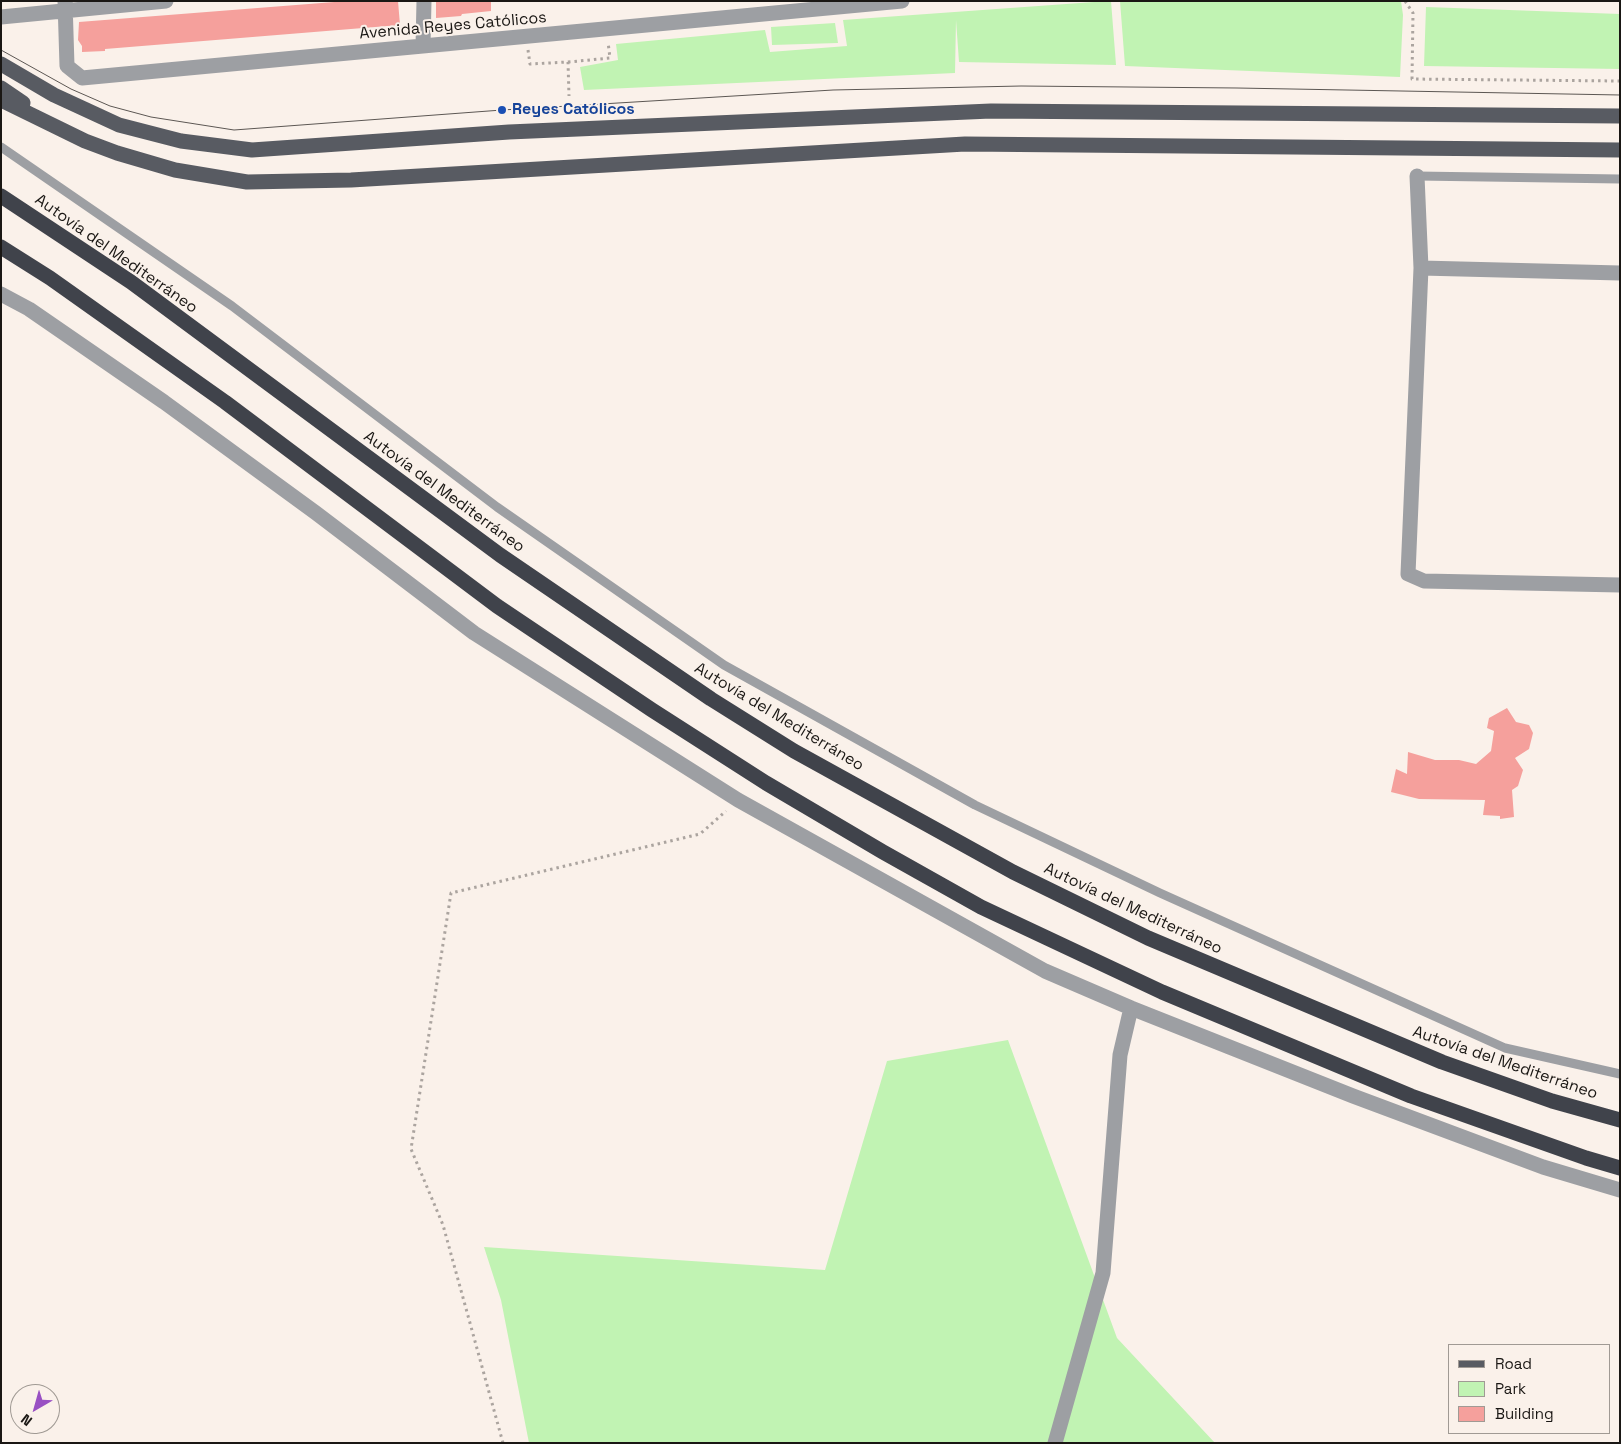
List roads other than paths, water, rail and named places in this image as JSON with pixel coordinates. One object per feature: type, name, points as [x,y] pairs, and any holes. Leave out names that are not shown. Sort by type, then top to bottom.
[{"type":"highway","name":"Autovía del Mediterráneo","points":[[1,196],[131,282],[500,555],[695,688],[794,751],[1013,872],[1148,938],[1442,1062],[1552,1101],[1620,1120]]},
{"type":"highway","points":[[1,247],[58,284],[225,402],[497,606],[652,710],[766,783],[883,852],[981,907],[1162,992],[1411,1096],[1586,1158],[1620,1168]]},
{"type":"main road","points":[[1,64],[54,95],[119,124],[181,141],[252,150],[509,132],[991,111],[1620,116]]},
{"type":"main road","points":[[1,88],[52,125]]},
{"type":"main road","points":[[1,100],[84,141],[117,153],[175,170],[246,182],[351,180],[965,144],[1620,150]]},
{"type":"street","points":[[1,17],[65,6],[166,1]]},
{"type":"street","points":[[424,1],[424,46]]},
{"type":"street","name":"Avenida Reyes Católicos","points":[[65,6],[67,66],[82,78],[902,1]]},
{"type":"street","points":[[1418,176],[1421,268],[1408,574],[1424,581],[1620,585]]},
{"type":"street","points":[[1421,268],[1620,273]]},
{"type":"street","points":[[1,294],[29,309],[164,402],[316,513],[474,634],[738,800],[1045,971],[1131,1008],[1362,1100],[1544,1167],[1620,1190]]},
{"type":"street","points":[[1055,1443],[1103,1273],[1120,1055],[1131,1008]]},
{"type":"lane","points":[[1,147],[232,306],[497,507],[724,665],[975,805],[1160,894],[1505,1048],[1620,1074]]},
{"type":"lane","points":[[1418,176],[1620,179]]},
{"type":"tram line","points":[[1,50],[71,89],[110,106],[151,117],[234,130],[502,110],[833,90],[1021,86],[1620,95]]},
{"type":"place","name":"Reyes Católicos","points":[[502,110]]}]
